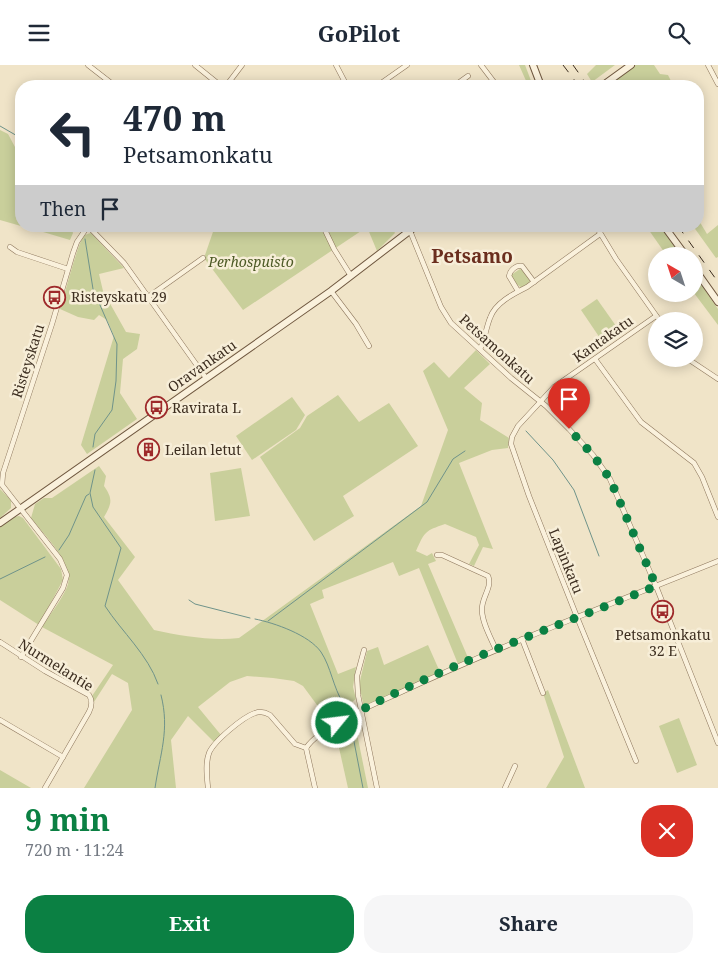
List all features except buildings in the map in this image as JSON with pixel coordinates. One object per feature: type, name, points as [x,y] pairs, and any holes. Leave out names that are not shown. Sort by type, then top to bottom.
[{"type":"street","points":[[88,65],[107,80]]},
{"type":"street","points":[[196,65],[214,80]]},
{"type":"street","points":[[231,80],[242,65]]},
{"type":"street","points":[[336,65],[343,80]]},
{"type":"street","points":[[385,80],[406,65]]},
{"type":"street","points":[[482,65],[493,80]]},
{"type":"street","points":[[533,65],[539,80]]},
{"type":"street","points":[[610,80],[631,65]]},
{"type":"street","points":[[708,65],[718,84]]},
{"type":"street","points":[[462,80],[468,76]]},
{"type":"street","name":"Risteyskatu","points":[[21,657],[63,588],[67,575],[60,559],[1,484],[68,269],[77,242],[84,232]]},
{"type":"street","points":[[94,232],[118,257],[206,378]]},
{"type":"street","points":[[326,232],[351,276]]},
{"type":"street","name":"Oravankatu","points":[[0,523],[331,291],[406,232]]},
{"type":"street","name":"Petsamonkatu","points":[[411,232],[443,312],[457,330],[511,379],[541,402],[593,455],[610,479],[656,586],[718,743]]},
{"type":"street","points":[[668,232],[679,247]]},
{"type":"street","points":[[480,349],[490,316],[494,310],[600,234],[653,312]]},
{"type":"street","points":[[10,247],[17,252],[68,269]]},
{"type":"street","points":[[148,297],[202,259]]},
{"type":"street","points":[[518,291],[509,276],[516,266],[522,265],[534,282]]},
{"type":"street","points":[[703,281],[718,302]]},
{"type":"street","points":[[331,291],[356,324],[369,346]]},
{"type":"street","name":"Kantakatu","points":[[541,402],[562,380],[648,322]]},
{"type":"street","points":[[595,359],[640,422],[694,463],[702,477],[718,517]]},
{"type":"street","points":[[700,367],[718,379]]},
{"type":"street","name":"Lapinkatu","points":[[541,402],[518,426],[512,437],[511,448],[576,617],[636,761]]},
{"type":"street","points":[[437,555],[442,555],[488,576],[490,582],[483,599],[482,612],[496,650]]},
{"type":"street","points":[[306,748],[337,723],[361,711],[522,639],[718,561]]},
{"type":"street","points":[[522,639],[543,693]]},
{"type":"street","name":"Nurmelantie","points":[[0,643],[89,695],[91,698],[92,706],[90,712],[45,788]]},
{"type":"street","points":[[364,650],[357,676],[361,711],[377,788]]},
{"type":"street","points":[[208,788],[207,760],[214,745],[219,739],[256,713],[270,715],[295,743],[306,748]]},
{"type":"street","points":[[0,719],[63,757]]},
{"type":"street","points":[[306,748],[315,788]]},
{"type":"street","points":[[505,788],[515,767]]},
{"type":"green space","points":[[519,65],[525,65],[531,80],[526,80]]},
{"type":"green space","points":[[596,65],[615,65],[595,80],[591,80],[587,74]]},
{"type":"green space","points":[[636,65],[654,65],[660,74],[668,75],[670,80],[615,80]]},
{"type":"green space","points":[[0,130],[8,134],[15,147],[15,224],[0,220]]},
{"type":"green space","points":[[718,225],[718,257],[716,258],[697,232],[704,232],[704,229],[707,234]]},
{"type":"green space","points":[[43,232],[73,232],[70,240]]},
{"type":"green space","name":"Perhospuisto","points":[[213,232],[360,232],[243,310],[204,258]]},
{"type":"green space","name":"Perhospuisto","points":[[369,232],[394,232],[395,233],[377,251]]},
{"type":"green space","points":[[650,232],[664,232],[675,247],[661,247]]},
{"type":"green space","points":[[91,233],[124,268],[99,274],[103,291],[126,332],[140,334],[137,349],[123,359],[120,393],[137,419],[87,454],[81,445],[114,336],[107,320],[99,315],[94,320],[78,317],[60,309],[81,240],[85,235]]},
{"type":"green space","points":[[520,269],[526,273],[530,281],[530,283],[522,288],[515,283],[511,275]]},
{"type":"green space","points":[[703,287],[718,309],[718,325],[702,303]]},
{"type":"green space","points":[[597,299],[621,333],[604,344],[581,310]]},
{"type":"green space","points":[[476,350],[490,364],[464,388],[482,403],[480,420],[509,438],[508,448],[492,450],[459,463],[493,549],[483,547],[474,566],[469,564],[479,545],[476,537],[445,524],[433,528],[426,533],[416,551],[427,556],[432,553],[436,561],[428,564],[469,660],[458,664],[419,568],[399,576],[393,562],[322,590],[324,598],[310,604],[338,674],[356,667],[353,687],[356,699],[352,702],[354,711],[331,724],[303,686],[294,681],[247,676],[230,682],[198,707],[221,735],[214,742],[188,716],[171,740],[176,788],[84,788],[132,710],[128,683],[112,674],[94,702],[92,696],[113,665],[42,627],[65,592],[69,578],[63,560],[31,518],[35,504],[44,498],[52,498],[99,466],[106,476],[104,486],[110,498],[109,508],[104,517],[135,557],[118,580],[154,630],[218,639],[239,638],[421,506],[448,430],[423,371],[434,362],[449,378]]},
{"type":"green space","points":[[338,395],[359,422],[389,403],[418,446],[343,496],[354,516],[314,541],[260,457],[300,428],[307,416]]},
{"type":"green space","points":[[292,397],[305,415],[296,430],[252,460],[236,436]]},
{"type":"green space","points":[[241,468],[250,516],[215,521],[210,473]]},
{"type":"green space","points":[[0,489],[11,500],[11,508],[0,518]]},
{"type":"green space","points":[[19,516],[23,518],[61,569],[63,580],[39,625],[0,600],[0,527],[14,517]]},
{"type":"green space","points":[[428,645],[440,672],[364,707],[359,685],[367,651],[378,647],[384,665]]},
{"type":"green space","points":[[548,690],[585,788],[546,788],[564,757],[543,693]]},
{"type":"green space","points":[[679,718],[697,765],[677,773],[659,726]]},
{"type":"green space","points":[[355,724],[368,788],[348,788],[335,730]]},
{"type":"green space","points":[[0,770],[31,788],[0,788]]},
{"type":"waterway","points":[[0,126],[15,135]]},
{"type":"waterway","points":[[85,239],[93,289],[117,344],[116,381],[112,410],[95,434],[93,447]]},
{"type":"waterway","points":[[526,431],[553,460],[574,490],[599,556]]},
{"type":"waterway","points":[[268,621],[427,502],[453,459],[465,451]]},
{"type":"waterway","points":[[95,470],[90,493],[93,507],[121,548],[105,606],[148,663],[158,684]]},
{"type":"waterway","points":[[59,550],[69,535],[86,496],[89,494]]},
{"type":"waterway","points":[[0,579],[45,557]]},
{"type":"waterway","points":[[189,600],[195,604],[250,618]]},
{"type":"waterway","points":[[255,619],[272,623],[291,631],[316,646],[324,658],[343,703]]},
{"type":"waterway","points":[[155,788],[165,720],[161,695]]},
{"type":"waterway","points":[[351,726],[363,788]]},
{"type":"railway","points":[[563,65],[574,80]]},
{"type":"railway","points":[[573,65],[584,80]]},
{"type":"railway","points":[[682,232],[718,282]]},
{"type":"place","name":"Risteyskatu 29","points":[[55,297]]},
{"type":"place","name":"Ravirata L","points":[[156,408]]},
{"type":"place","name":"Leilan letut","points":[[149,450]]},
{"type":"place","name":"Petsamonkatu 32 E","points":[[663,612]]},
{"type":"district","name":"Petsamo","points":[[472,256]]},
{"type":"route","points":[[337,723],[432,677],[656,586],[617,491],[603,467],[569,429]]}]
